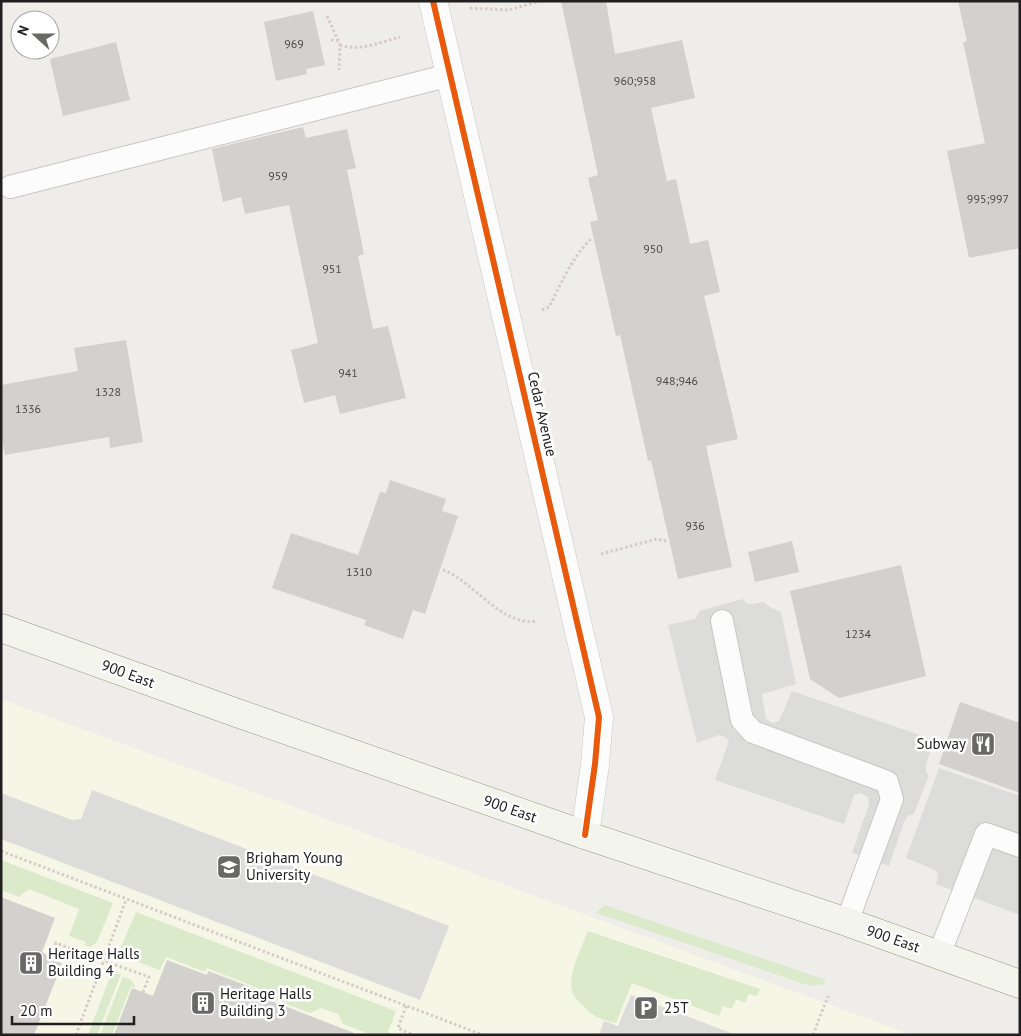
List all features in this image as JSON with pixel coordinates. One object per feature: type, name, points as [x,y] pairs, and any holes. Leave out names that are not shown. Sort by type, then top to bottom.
[{"type":"main road","name":"900 East","points":[[1,628],[585,835],[847,922],[1020,984]]},
{"type":"street","name":"Cedar Avenue","points":[[433,1],[599,717],[596,764],[585,835]]},
{"type":"lane","points":[[10,186],[450,75]]},
{"type":"lane","points":[[722,621],[742,720],[753,732],[887,782],[892,799],[847,922]]},
{"type":"lane","points":[[939,955],[986,834],[1020,846]]},
{"type":"path","points":[[470,7],[487,10],[509,10],[540,1]]},
{"type":"path","points":[[327,16],[339,43],[338,73]]},
{"type":"path","points":[[331,40],[350,48],[362,47],[400,37]]},
{"type":"path","points":[[542,310],[548,307],[582,248],[591,239]]},
{"type":"path","points":[[601,554],[657,539],[666,541]]},
{"type":"path","points":[[443,570],[454,574],[505,614],[529,622],[537,621]]},
{"type":"path","points":[[1,851],[483,1035]]},
{"type":"path","points":[[76,1035],[126,900]]},
{"type":"path","points":[[50,959],[56,943],[105,960],[149,977],[143,992]]},
{"type":"path","points":[[813,1035],[828,996]]},
{"type":"path","points":[[406,1006],[398,1028],[413,1035]]},
{"type":"shaded area","points":[[743,599],[746,603],[751,604],[763,602],[781,612],[796,684],[762,694],[766,719],[772,723],[779,721],[792,691],[934,740],[926,765],[926,772],[929,775],[914,814],[908,816],[904,822],[889,866],[852,853],[869,804],[868,797],[861,793],[854,795],[844,824],[715,780],[729,741],[719,735],[697,743],[668,625],[695,619],[699,611]]},
{"type":"shaded area","name":"Brigham Young University","points":[[1,699],[912,1035],[1,1035]]},
{"type":"shaded area","points":[[939,768],[1020,796],[1020,915],[936,884],[938,874],[935,870],[906,858]]},
{"type":"shaded area","points":[[92,790],[449,926],[420,1000],[1,839],[1,793],[72,820],[81,819]]},
{"type":"shaded area","name":"25T","points":[[631,995],[736,1035],[599,1035],[604,1021],[618,1026]]},
{"type":"green space","points":[[1,860],[113,903],[97,942],[91,947],[85,945],[86,942],[69,936],[79,909],[29,889],[19,897],[1,890]]},
{"type":"green space","points":[[605,905],[826,980],[824,984],[810,986],[596,913]]},
{"type":"green space","points":[[136,912],[396,1011],[388,1032],[395,1035],[372,1035],[343,1024],[338,1014],[321,1008],[310,1013],[263,995],[265,991],[207,968],[205,972],[166,957],[160,970],[122,956],[121,947]]},
{"type":"green space","points":[[588,931],[760,989],[757,996],[749,994],[745,1003],[736,999],[732,1009],[723,1006],[719,1016],[632,983],[616,1023],[605,1020],[588,1011],[574,996],[571,987],[573,971]]},
{"type":"green space","points":[[115,974],[121,974],[97,1035],[88,1035],[110,977]]},
{"type":"green space","points":[[123,977],[131,980],[136,988],[131,986],[112,1035],[100,1035]]},
{"type":"building","points":[[561,1],[606,1],[615,54],[682,40],[695,98],[651,108],[667,181],[676,179],[690,244],[708,240],[720,292],[704,296],[738,439],[706,446],[732,567],[678,579],[651,460],[648,461],[620,335],[616,336],[590,222],[598,220],[588,178],[598,175]]},
{"type":"building","points":[[958,1],[1020,1],[1020,248],[969,258],[947,151],[985,143],[963,42],[967,41]]},
{"type":"building","points":[[313,11],[325,65],[306,69],[307,74],[276,81],[264,22]]},
{"type":"building","points":[[116,42],[130,100],[63,116],[50,60],[60,60],[60,56]]},
{"type":"building","points":[[303,127],[306,138],[347,129],[356,168],[347,170],[364,254],[358,256],[373,329],[388,326],[406,398],[340,414],[335,395],[304,403],[291,350],[318,343],[289,205],[245,214],[241,197],[223,202],[212,149]]},
{"type":"building","points":[[126,340],[143,442],[110,448],[109,437],[5,455],[1,434],[1,385],[78,371],[74,348]]},
{"type":"building","points":[[390,480],[446,499],[442,511],[458,516],[425,614],[413,610],[403,639],[364,625],[366,620],[272,588],[291,533],[358,555],[380,492],[386,493]]},
{"type":"building","points":[[792,541],[799,572],[755,582],[748,552]]},
{"type":"building","points":[[901,565],[926,676],[839,698],[810,679],[790,591]]},
{"type":"building","name":"Subway","points":[[960,702],[1020,723],[1020,793],[939,764]]},
{"type":"building","name":"Heritage Halls Building 4","points":[[1,897],[55,918],[42,952],[62,964],[34,1035],[1,1035]]},
{"type":"building","name":"Heritage Halls Building 3","points":[[167,960],[207,975],[208,971],[261,991],[259,996],[354,1033],[353,1035],[114,1035],[132,988],[153,996]]},
{"type":"cycle path","points":[[433,1],[599,717],[595,764],[585,835]]},
{"type":"place","name":"Subway","points":[[983,744]]},
{"type":"place","name":"Brigham Young University","points":[[229,867]]},
{"type":"place","name":"Heritage Halls Building 4","points":[[31,963]]},
{"type":"place","name":"Heritage Halls Building 3","points":[[203,1003]]},
{"type":"place","name":"25T","points":[[646,1008]]}]
